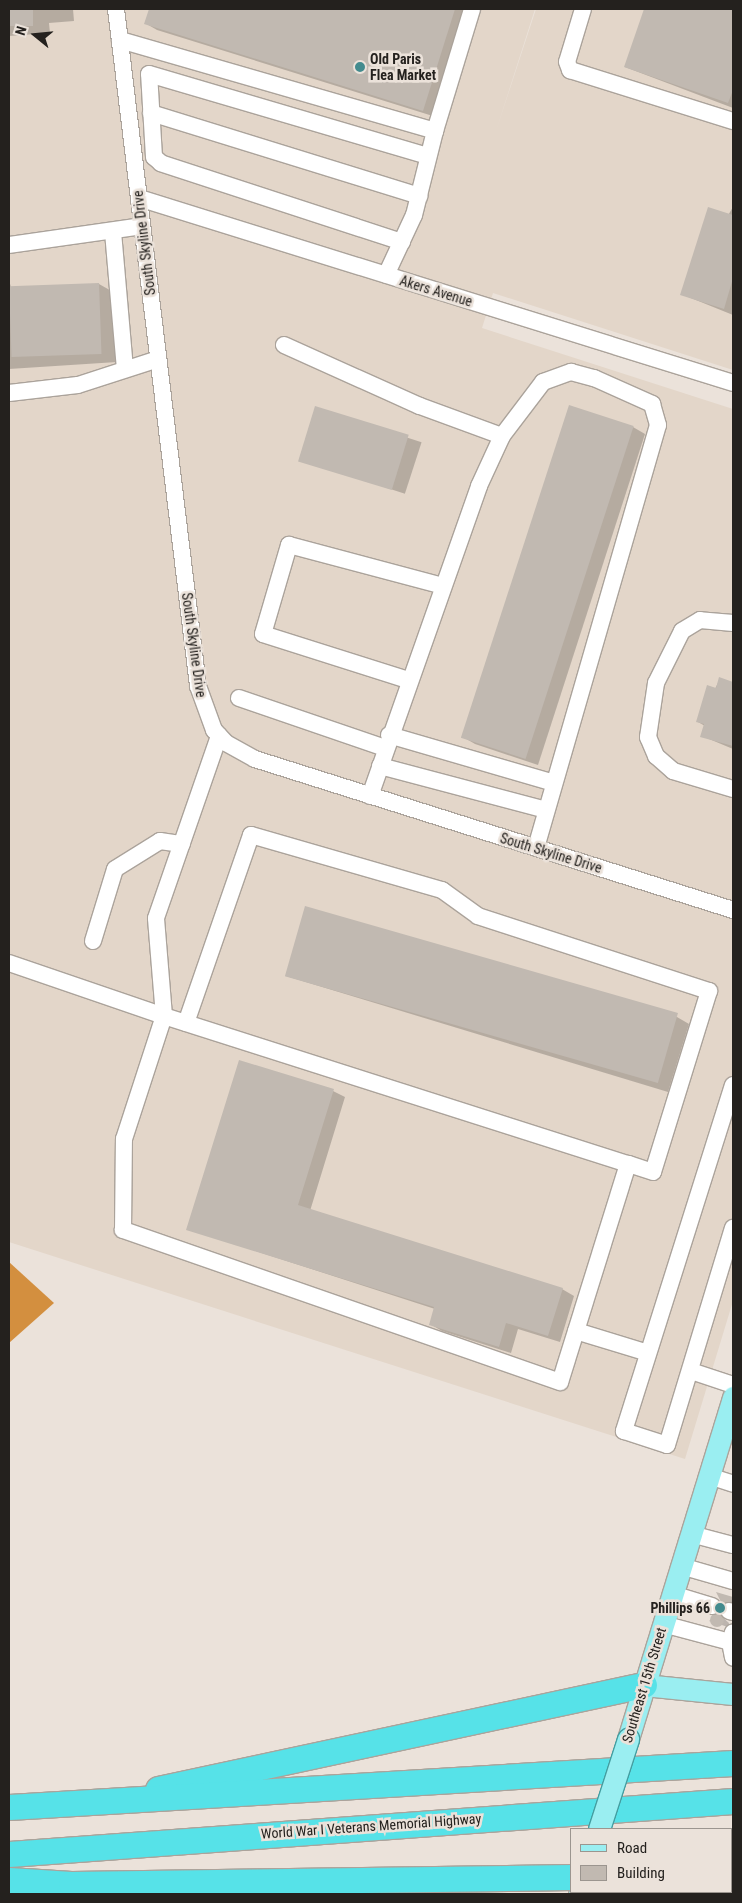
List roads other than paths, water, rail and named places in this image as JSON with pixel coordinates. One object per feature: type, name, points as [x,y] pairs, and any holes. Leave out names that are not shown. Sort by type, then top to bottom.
[{"type":"highway","points":[[92,1804],[644,1685]]},
{"type":"highway","points":[[9,1807],[92,1804],[733,1763]]},
{"type":"highway","name":"World War I Veterans Memorial Highway","points":[[9,1854],[733,1801]]},
{"type":"highway","points":[[9,1880],[71,1884],[570,1877]]},
{"type":"main road","name":"Southeast 15th Street","points":[[599,1828],[733,1397]]},
{"type":"main road","points":[[644,1685],[733,1694]]},
{"type":"street","name":"South Skyline Drive","points":[[116,9],[198,686],[207,720],[219,736],[255,759],[733,910]]},
{"type":"street","points":[[386,275],[402,242],[419,196],[435,131],[472,9]]},
{"type":"street","points":[[583,9],[566,62],[570,70],[733,121]]},
{"type":"street","points":[[120,40],[435,131]]},
{"type":"street","points":[[402,242],[161,163],[154,156],[149,74],[428,156]]},
{"type":"street","points":[[151,113],[419,196]]},
{"type":"street","name":"Akers Avenue","points":[[139,198],[733,384]]},
{"type":"street","points":[[9,245],[113,232],[142,226]]},
{"type":"street","points":[[113,232],[125,368]]},
{"type":"street","points":[[284,345],[420,406],[502,436]]},
{"type":"street","points":[[9,393],[78,385],[125,368],[158,359]]},
{"type":"street","points":[[370,796],[408,680],[502,436],[543,382],[571,372],[637,394],[652,404],[658,425],[536,848]]},
{"type":"street","points":[[408,680],[263,634],[289,545],[443,586]]},
{"type":"street","points":[[733,624],[700,620],[682,631],[656,683],[648,737],[656,756],[673,771],[733,789]]},
{"type":"street","points":[[239,698],[387,742],[554,783]]},
{"type":"street","points":[[219,736],[156,918],[164,1016],[124,1139],[123,1230],[560,1382],[628,1164]]},
{"type":"street","points":[[380,766],[546,810]]},
{"type":"street","points":[[9,963],[164,1016],[652,1172],[709,991],[478,916],[442,890],[251,835],[186,1023]]},
{"type":"street","points":[[93,941],[115,868],[160,841],[182,844]]},
{"type":"street","points":[[733,1085],[624,1431],[668,1445],[733,1228]]},
{"type":"street","points":[[576,1332],[648,1353]]},
{"type":"street","points":[[691,1371],[733,1385]]},
{"type":"street","points":[[709,1476],[733,1484]]},
{"type":"street","points":[[691,1534],[733,1545]]},
{"type":"street","points":[[681,1566],[733,1581]]},
{"type":"street","points":[[672,1594],[712,1606]]},
{"type":"street","points":[[663,1624],[732,1644]]},
{"type":"place","name":"Old Paris Flea Market","points":[[360,67]]},
{"type":"place","name":"Phillips 66","points":[[720,1608]]}]
